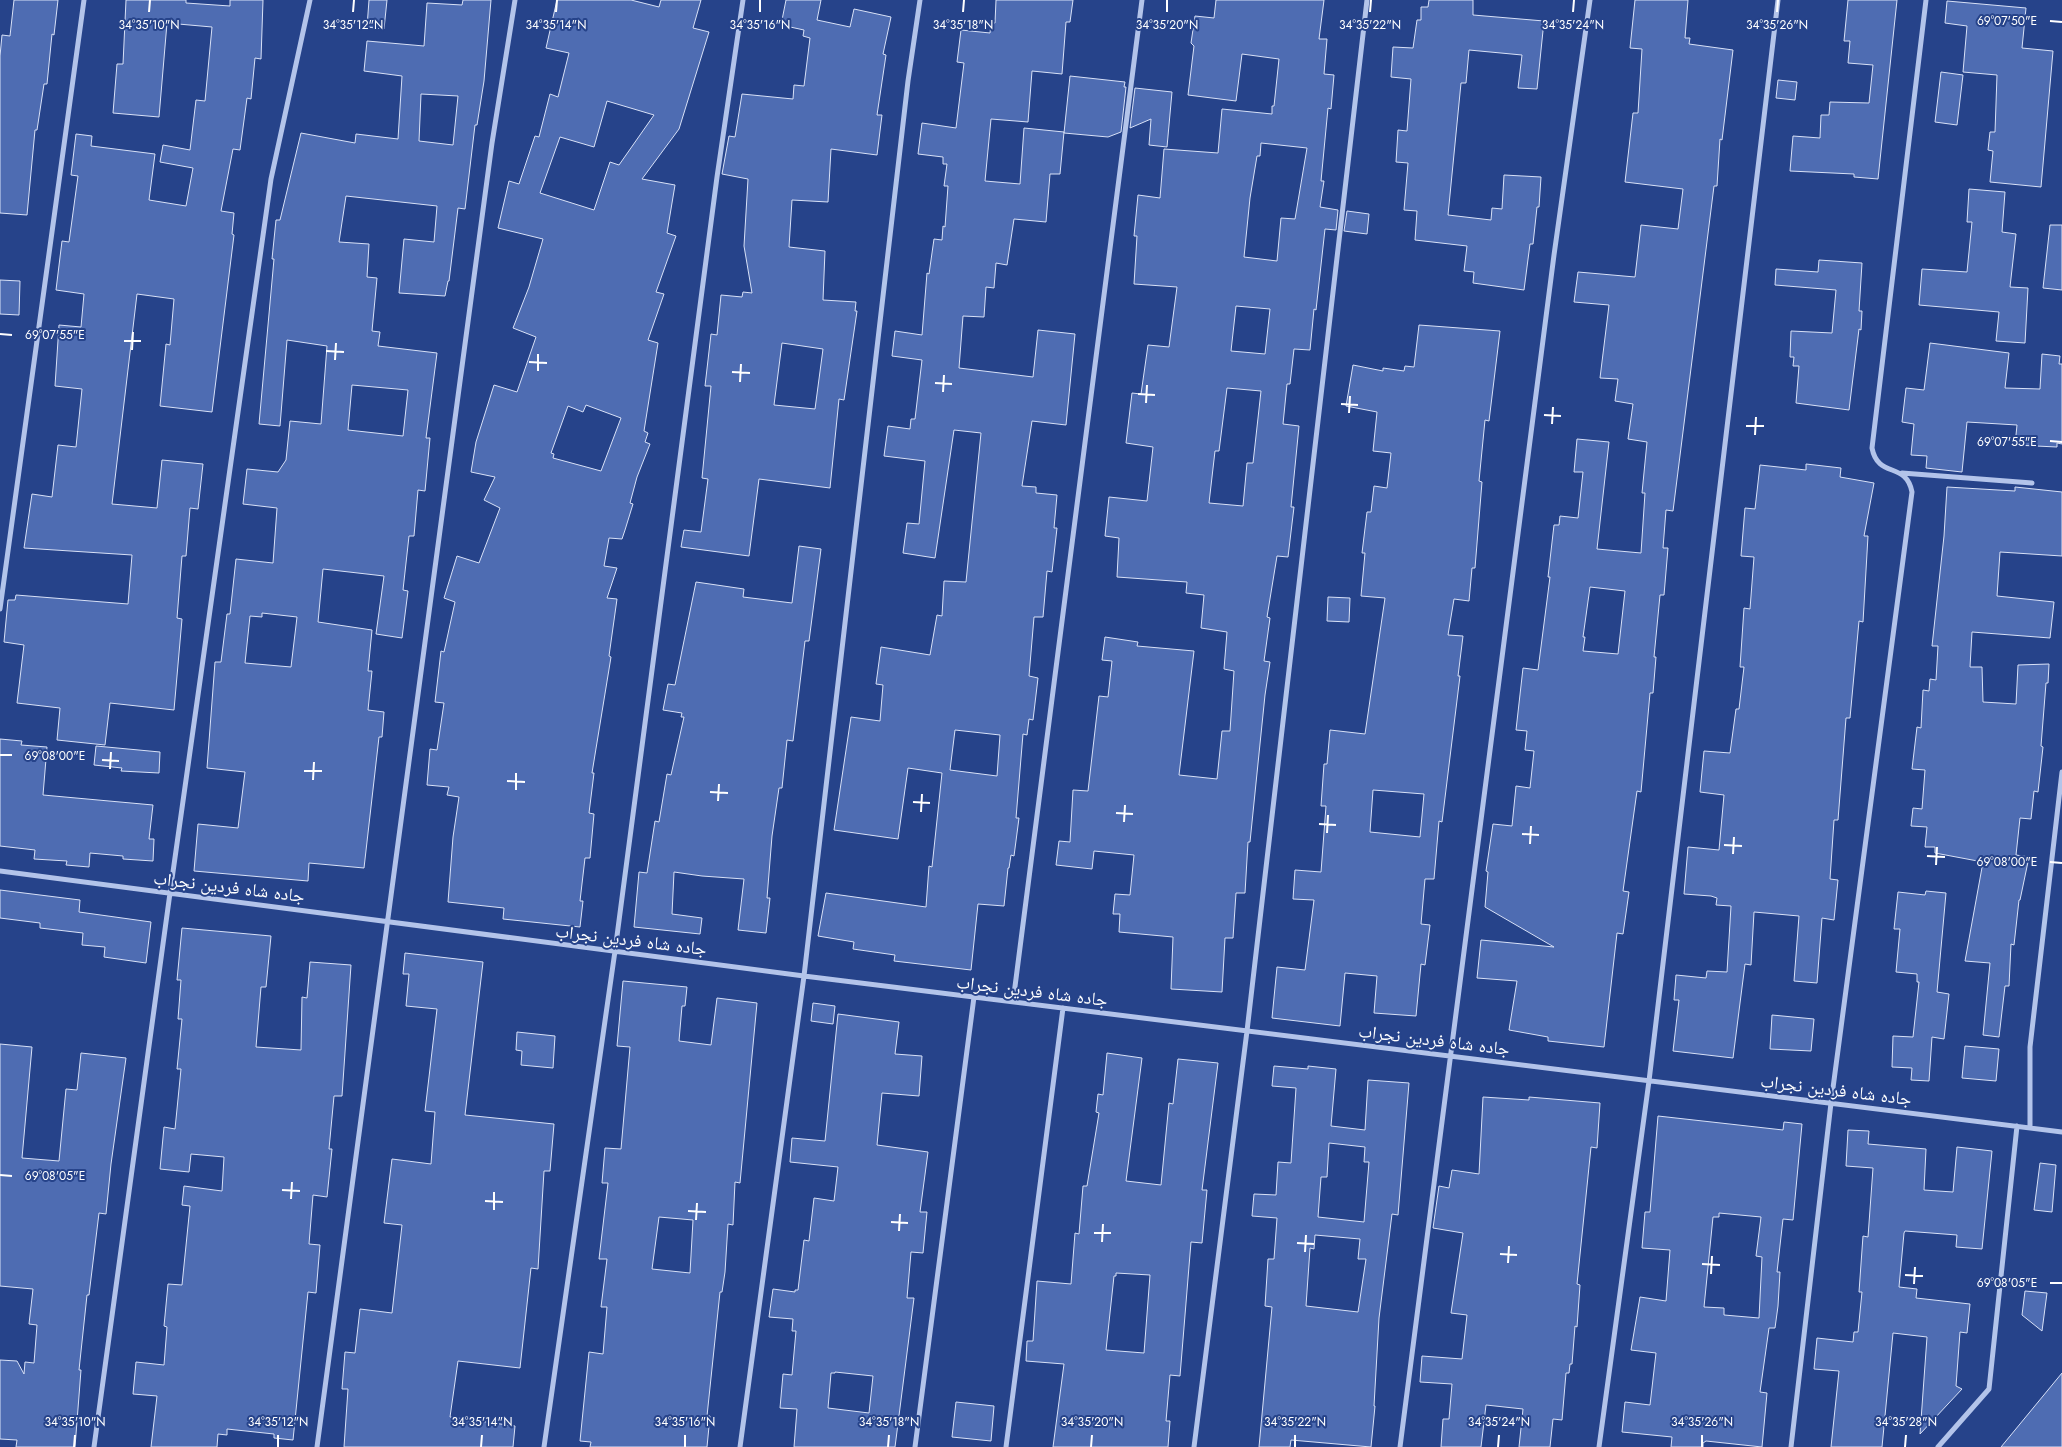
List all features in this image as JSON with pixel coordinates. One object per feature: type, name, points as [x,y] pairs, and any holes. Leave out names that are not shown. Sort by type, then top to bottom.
[{"type":"street","points":[[0,609],[84,0]]},
{"type":"street","points":[[94,1447],[170,893],[272,178],[310,0]]},
{"type":"street","points":[[317,1447],[491,152],[515,0]]},
{"type":"street","points":[[544,1447],[615,952],[717,177],[743,0]]},
{"type":"street","points":[[740,1447],[804,976],[907,91],[920,0]]},
{"type":"street","points":[[1013,1002],[1142,0]]},
{"type":"street","points":[[1194,1447],[1247,1031],[1367,0]]},
{"type":"street","points":[[1400,1447],[1551,285],[1590,0]]},
{"type":"street","points":[[1599,1447],[1648,1081],[1778,0]]},
{"type":"street","points":[[1926,0],[1872,448],[1874,459],[1880,466],[1902,473],[2032,483]]},
{"type":"street","points":[[1791,1447],[1831,1103],[1912,492],[1910,482],[1902,473]]},
{"type":"street","points":[[2030,1128],[2030,1047],[2062,772]]},
{"type":"street","name":"جاده شاه فردین نجراب","points":[[0,871],[804,976],[2062,1132]]},
{"type":"street","points":[[915,1447],[974,997]]},
{"type":"street","points":[[1006,1447],[1063,1008]]},
{"type":"street","points":[[1938,1447],[1989,1389],[2017,1126]]},
{"type":"building","points":[[14,0],[58,0],[54,35],[52,34],[47,84],[44,84],[37,130],[35,130],[27,215],[0,213],[0,56],[2,35],[10,36]]},
{"type":"building","points":[[126,0],[186,0],[186,3],[230,6],[230,0],[263,0],[261,59],[255,58],[251,99],[247,98],[240,150],[233,149],[221,211],[234,213],[232,234],[234,235],[212,412],[160,406],[166,344],[170,345],[174,299],[137,294],[112,504],[157,508],[162,460],[203,464],[198,509],[190,508],[186,556],[182,556],[177,618],[182,619],[174,710],[110,703],[105,745],[57,740],[60,708],[17,703],[24,645],[4,642],[8,600],[15,600],[16,595],[128,604],[132,555],[24,548],[32,494],[52,497],[58,445],[76,447],[82,389],[55,386],[59,325],[81,327],[84,294],[56,290],[62,241],[69,242],[78,176],[71,175],[76,134],[92,136],[91,146],[155,154],[149,200],[186,206],[193,168],[160,162],[163,145],[190,150],[196,100],[205,101],[212,27],[167,23],[159,117],[113,113],[117,64],[123,64]]},
{"type":"building","points":[[369,0],[387,0],[384,29],[367,27]]},
{"type":"building","points":[[463,0],[491,0],[484,81],[477,125],[475,125],[465,209],[458,208],[449,281],[445,296],[399,293],[404,239],[434,242],[437,206],[346,196],[339,242],[369,244],[367,277],[377,278],[372,331],[380,332],[378,346],[437,353],[426,438],[430,438],[425,491],[418,490],[414,536],[409,536],[403,590],[408,591],[402,638],[376,634],[384,576],[323,569],[318,622],[372,630],[368,671],[372,671],[368,710],[384,712],[382,737],[379,737],[364,868],[309,863],[308,881],[194,871],[198,824],[238,828],[245,772],[207,768],[215,662],[221,662],[227,614],[230,614],[236,559],[273,563],[277,508],[243,504],[247,469],[278,472],[286,460],[290,421],[321,424],[327,346],[287,340],[280,426],[259,424],[276,220],[280,220],[301,133],[355,143],[356,134],[398,139],[402,76],[364,71],[367,41],[424,46],[427,3],[462,5]],"holes":[[[421,94],[458,96],[453,145],[419,141]],[[352,385],[408,390],[403,436],[348,430]],[[262,613],[297,617],[291,667],[245,663],[250,616],[262,617]]]},
{"type":"building","points":[[557,0],[631,0],[659,7],[661,0],[701,0],[693,28],[709,32],[679,129],[642,179],[675,185],[667,233],[676,236],[656,292],[664,294],[648,340],[658,343],[644,431],[648,433],[645,442],[650,444],[637,477],[630,503],[633,504],[622,539],[609,538],[604,566],[617,568],[607,598],[617,599],[609,656],[611,657],[592,773],[594,773],[589,813],[594,814],[590,858],[585,858],[580,901],[583,901],[580,927],[503,919],[504,908],[448,902],[453,837],[459,797],[447,795],[449,787],[427,785],[430,749],[437,750],[444,703],[435,702],[441,651],[444,652],[455,602],[444,598],[457,556],[479,563],[500,508],[484,500],[495,477],[471,472],[476,442],[494,385],[517,392],[536,337],[513,328],[529,287],[543,239],[498,228],[509,181],[519,184],[535,136],[539,137],[550,94],[558,97],[569,53],[546,48]],"holes":[[[607,101],[654,115],[619,165],[610,162],[594,210],[540,193],[560,137],[594,147]],[[586,405],[621,418],[601,471],[553,458],[554,454],[551,453],[568,406],[583,412]]]},
{"type":"building","points":[[786,0],[821,0],[817,20],[850,27],[854,9],[891,17],[883,54],[886,55],[877,115],[882,115],[877,155],[831,149],[828,202],[792,200],[789,247],[825,251],[823,300],[856,302],[855,311],[857,311],[844,400],[839,399],[830,488],[759,479],[749,556],[681,547],[684,530],[701,532],[708,479],[702,478],[711,386],[705,386],[711,334],[717,335],[721,295],[742,297],[743,292],[752,293],[744,246],[748,179],[722,174],[729,136],[735,137],[742,94],[793,99],[794,85],[804,86],[810,38],[803,36],[804,30],[781,25]],"holes":[[[782,343],[823,349],[815,409],[774,405]]]},
{"type":"building","points":[[996,0],[1073,0],[1070,22],[1066,22],[1062,74],[1032,71],[1028,122],[991,119],[985,181],[1020,184],[1024,128],[1064,132],[1060,174],[1050,174],[1046,222],[1014,219],[1007,265],[996,263],[994,288],[986,287],[984,317],[963,316],[959,368],[1033,377],[1038,330],[1075,334],[1066,425],[1032,421],[1022,486],[1036,487],[1036,493],[1057,495],[1054,528],[1057,528],[1052,572],[1047,571],[1043,617],[1034,617],[1029,676],[1038,678],[1033,720],[1029,719],[1027,735],[1023,734],[1016,818],[1019,818],[1014,856],[1011,855],[1008,868],[1004,906],[978,904],[971,970],[894,961],[895,955],[853,949],[854,942],[818,936],[826,893],[926,907],[929,866],[932,867],[942,773],[908,768],[898,839],[834,830],[851,717],[880,721],[883,685],[876,684],[881,647],[930,655],[937,615],[942,616],[944,581],[966,582],[981,433],[954,430],[935,558],[903,553],[907,523],[919,524],[925,461],[884,456],[888,426],[910,429],[911,419],[915,419],[922,360],[892,356],[895,331],[922,335],[927,273],[929,274],[934,239],[942,240],[943,226],[945,227],[948,186],[944,186],[947,164],[943,164],[943,157],[918,154],[922,123],[956,128],[964,63],[957,62],[961,30],[990,33],[991,23],[995,23]],"holes":[[[955,730],[1000,735],[997,776],[950,770]]]},
{"type":"building","points":[[1216,0],[1324,0],[1319,39],[1327,39],[1324,74],[1334,75],[1331,109],[1328,108],[1321,181],[1324,181],[1320,207],[1338,210],[1336,230],[1325,229],[1310,350],[1294,349],[1290,384],[1287,384],[1283,424],[1299,426],[1291,507],[1294,507],[1288,557],[1277,556],[1267,617],[1270,618],[1264,661],[1270,662],[1250,842],[1248,842],[1245,893],[1236,893],[1233,938],[1225,938],[1222,992],[1171,989],[1173,937],[1119,932],[1120,914],[1113,914],[1115,894],[1130,895],[1134,855],[1094,851],[1092,869],[1056,865],[1059,841],[1070,842],[1073,790],[1088,791],[1099,696],[1108,697],[1112,661],[1102,660],[1105,637],[1138,642],[1137,646],[1194,651],[1179,775],[1217,779],[1222,731],[1230,731],[1234,671],[1224,669],[1227,632],[1201,628],[1204,595],[1186,593],[1187,582],[1117,577],[1119,538],[1105,536],[1109,497],[1147,501],[1153,447],[1126,443],[1132,393],[1141,394],[1148,345],[1169,347],[1177,287],[1134,284],[1137,236],[1134,236],[1138,195],[1160,198],[1164,149],[1218,153],[1222,109],[1272,114],[1272,106],[1274,106],[1279,59],[1242,54],[1236,101],[1188,95],[1194,46],[1191,43],[1195,16],[1214,18]],"holes":[[[1261,143],[1307,148],[1295,219],[1281,218],[1277,261],[1244,257],[1250,198],[1257,156],[1260,156]],[[1236,306],[1270,309],[1265,354],[1231,351]],[[1227,388],[1261,391],[1253,463],[1247,463],[1243,506],[1209,503],[1215,451],[1219,451]]]},
{"type":"building","points":[[1429,0],[1473,0],[1473,15],[1544,21],[1537,89],[1518,88],[1522,55],[1469,50],[1466,83],[1461,83],[1448,215],[1491,220],[1492,208],[1502,209],[1504,175],[1541,177],[1539,207],[1537,207],[1533,244],[1530,244],[1524,290],[1473,283],[1474,272],[1464,271],[1467,246],[1415,240],[1417,211],[1404,210],[1408,163],[1396,162],[1398,130],[1407,131],[1411,79],[1391,77],[1393,47],[1413,48],[1417,20],[1421,20],[1421,7],[1428,7]]},
{"type":"building","points":[[1635,0],[1688,0],[1685,38],[1690,38],[1689,44],[1733,50],[1722,140],[1720,139],[1717,186],[1714,186],[1673,511],[1666,510],[1663,548],[1668,548],[1664,595],[1660,595],[1654,657],[1656,657],[1653,693],[1650,693],[1641,792],[1637,791],[1623,891],[1629,892],[1623,934],[1617,933],[1604,1047],[1548,1041],[1548,1037],[1509,1030],[1517,981],[1477,978],[1481,940],[1554,947],[1485,907],[1488,872],[1486,871],[1493,824],[1512,826],[1516,786],[1530,788],[1534,751],[1525,750],[1527,731],[1516,730],[1523,668],[1538,670],[1550,577],[1548,577],[1554,525],[1559,525],[1560,516],[1578,518],[1583,472],[1574,472],[1577,439],[1609,442],[1597,549],[1641,553],[1645,493],[1642,493],[1647,442],[1628,439],[1633,404],[1615,401],[1618,379],[1600,378],[1609,305],[1574,302],[1578,272],[1635,277],[1641,225],[1678,229],[1683,189],[1625,182],[1633,113],[1638,113],[1642,49],[1630,48]],"holes":[[[1590,587],[1625,591],[1618,654],[1583,651],[1585,637],[1583,637]]]},
{"type":"building","points":[[1848,0],[1897,0],[1878,179],[1854,177],[1854,174],[1790,171],[1793,136],[1820,138],[1821,115],[1829,115],[1830,102],[1869,103],[1873,65],[1848,63],[1850,41],[1844,41]]},
{"type":"building","points":[[1947,1],[2026,8],[2022,48],[2053,51],[2041,187],[1990,182],[1993,151],[1988,150],[1990,132],[1995,132],[1997,75],[1963,72],[1967,26],[1945,23]]},
{"type":"building","points":[[1941,72],[1963,75],[1957,125],[1935,122]]},
{"type":"building","points":[[1070,76],[1125,82],[1121,132],[1108,137],[1064,133]]},
{"type":"building","points":[[1778,80],[1797,82],[1795,100],[1776,98]]},
{"type":"building","points":[[1135,88],[1172,92],[1167,147],[1149,145],[1151,119],[1130,128]]},
{"type":"building","points":[[1969,189],[2005,192],[2002,232],[2016,234],[2010,287],[2028,288],[2025,343],[1996,341],[1999,312],[1919,305],[1922,269],[1967,272],[1972,222],[1967,222]]},
{"type":"building","points":[[1347,211],[1369,214],[1367,234],[1344,231]]},
{"type":"building","points":[[2050,225],[2062,225],[2062,290],[2043,288]]},
{"type":"building","points":[[1819,260],[1862,263],[1859,311],[1862,311],[1861,330],[1859,329],[1849,410],[1796,403],[1799,366],[1793,366],[1794,357],[1790,357],[1791,331],[1832,333],[1836,290],[1775,285],[1776,269],[1818,272]]},
{"type":"building","points":[[0,280],[20,281],[19,315],[0,314]]},
{"type":"building","points":[[1419,325],[1500,331],[1489,421],[1485,420],[1479,481],[1482,482],[1475,568],[1472,568],[1469,601],[1454,599],[1448,635],[1463,636],[1458,676],[1460,676],[1442,822],[1439,821],[1434,879],[1425,879],[1421,924],[1430,925],[1425,965],[1421,964],[1416,1016],[1374,1013],[1377,976],[1345,973],[1340,1026],[1272,1018],[1277,967],[1305,970],[1314,900],[1293,899],[1295,870],[1321,872],[1326,806],[1321,806],[1324,764],[1327,764],[1330,730],[1365,734],[1385,598],[1361,596],[1365,553],[1362,553],[1367,512],[1371,512],[1374,486],[1387,488],[1391,453],[1373,451],[1377,412],[1346,406],[1353,365],[1383,371],[1383,368],[1404,371],[1405,366],[1414,367]],"holes":[[[1373,790],[1424,794],[1420,837],[1370,832]]]},
{"type":"building","points":[[1930,343],[2009,353],[2005,388],[2040,389],[2042,354],[2060,356],[2059,364],[2062,364],[2062,444],[2057,443],[2057,447],[2015,445],[2017,425],[1967,422],[1962,472],[1926,468],[1927,456],[1911,455],[1914,424],[1902,422],[1906,388],[1924,390]]},
{"type":"building","points":[[1806,464],[1841,468],[1840,477],[1874,483],[1864,536],[1868,536],[1863,622],[1859,621],[1850,718],[1846,718],[1838,820],[1834,820],[1830,879],[1838,880],[1834,920],[1822,918],[1817,983],[1794,981],[1799,916],[1754,912],[1751,965],[1745,964],[1733,1058],[1673,1051],[1679,1000],[1674,1000],[1676,975],[1706,978],[1707,971],[1727,972],[1731,906],[1716,905],[1717,898],[1711,896],[1684,894],[1688,847],[1719,850],[1724,795],[1700,792],[1704,751],[1730,753],[1736,709],[1739,709],[1744,667],[1740,667],[1744,608],[1750,609],[1754,557],[1741,556],[1745,508],[1755,509],[1760,465],[1806,470]]},
{"type":"building","points":[[1947,487],[2015,491],[2015,487],[2062,492],[2062,556],[2000,552],[1997,596],[2054,602],[2050,638],[1972,632],[1970,667],[1982,667],[1983,702],[2016,704],[2018,665],[2049,664],[2038,792],[2034,791],[2031,819],[2020,818],[2016,855],[2029,857],[2019,900],[2014,945],[2011,944],[2009,986],[2005,986],[1999,1037],[1983,1035],[1990,963],[1965,961],[1983,862],[1935,853],[1935,847],[1925,847],[1927,827],[1911,826],[1913,808],[1922,809],[1925,770],[1912,769],[1917,727],[1921,728],[1923,690],[1929,691],[1930,679],[1936,680],[1938,646],[1932,646],[1944,536]]},
{"type":"building","points":[[799,546],[821,549],[809,641],[805,641],[793,741],[787,740],[782,788],[779,788],[772,836],[767,898],[770,898],[766,933],[738,930],[744,879],[674,872],[672,914],[702,918],[700,934],[634,927],[639,872],[647,873],[655,821],[659,822],[667,774],[671,775],[684,717],[681,717],[682,713],[663,710],[668,684],[675,685],[696,582],[744,589],[743,597],[792,603]]},
{"type":"building","points":[[1328,597],[1350,598],[1349,622],[1327,621]]},
{"type":"building","points":[[0,739],[22,741],[21,745],[47,747],[43,795],[153,805],[149,839],[154,839],[153,861],[123,859],[123,856],[90,853],[89,867],[66,865],[67,861],[34,859],[35,850],[0,846]]},
{"type":"building","points":[[96,746],[160,752],[159,773],[121,771],[122,768],[94,765]]},
{"type":"building","points":[[0,890],[80,900],[79,912],[151,922],[146,963],[104,957],[105,947],[82,945],[83,933],[40,928],[40,923],[0,918]]},
{"type":"building","points":[[1926,891],[1946,893],[1937,992],[1949,994],[1944,1039],[1932,1037],[1929,1081],[1911,1080],[1912,1068],[1892,1067],[1893,1036],[1913,1037],[1919,982],[1917,982],[1917,974],[1896,972],[1900,929],[1894,929],[1898,892],[1925,895]]},
{"type":"building","points":[[182,928],[271,936],[266,987],[261,987],[256,1047],[301,1050],[302,997],[307,998],[310,962],[351,965],[342,1096],[334,1096],[329,1149],[332,1149],[327,1197],[313,1195],[309,1244],[320,1245],[316,1293],[308,1292],[293,1440],[274,1438],[274,1434],[227,1429],[227,1435],[218,1434],[217,1447],[151,1447],[157,1396],[133,1394],[136,1362],[164,1365],[167,1327],[164,1326],[168,1284],[182,1285],[190,1206],[182,1205],[184,1186],[222,1191],[224,1157],[191,1154],[189,1172],[160,1169],[164,1127],[175,1129],[181,1069],[177,1069],[182,1019],[178,1019],[181,980],[177,980]]},
{"type":"building","points":[[405,953],[483,962],[465,1115],[554,1124],[550,1171],[544,1171],[538,1269],[531,1268],[520,1368],[458,1361],[450,1417],[515,1426],[513,1447],[344,1447],[348,1389],[342,1389],[345,1352],[355,1353],[360,1309],[392,1313],[402,1225],[384,1223],[392,1159],[431,1164],[435,1112],[425,1111],[437,1009],[406,1006],[409,974],[403,974]]},
{"type":"building","points":[[623,981],[687,987],[685,1006],[682,1006],[679,1041],[711,1045],[717,998],[757,1003],[740,1183],[735,1182],[733,1225],[728,1224],[725,1272],[722,1292],[720,1292],[707,1416],[710,1416],[707,1447],[590,1447],[591,1442],[580,1441],[589,1352],[603,1354],[607,1307],[601,1307],[607,1259],[599,1259],[608,1183],[602,1183],[605,1148],[621,1149],[630,1047],[617,1046]],"holes":[[[659,1217],[693,1220],[690,1273],[652,1269]]]},
{"type":"building","points":[[813,1003],[835,1006],[833,1024],[811,1021]]},
{"type":"building","points":[[838,1014],[899,1022],[895,1054],[922,1056],[919,1096],[882,1093],[877,1145],[928,1152],[920,1212],[927,1212],[923,1253],[911,1252],[907,1298],[914,1298],[895,1447],[794,1447],[797,1409],[780,1408],[783,1374],[792,1375],[796,1331],[792,1331],[793,1319],[769,1317],[773,1289],[795,1292],[795,1290],[798,1290],[804,1240],[809,1241],[814,1198],[834,1201],[838,1167],[790,1162],[792,1138],[825,1141]],"holes":[[[831,1373],[873,1376],[869,1413],[828,1408]]]},
{"type":"building","points":[[1772,1015],[1814,1019],[1811,1051],[1770,1049]]},
{"type":"building","points":[[517,1032],[555,1036],[553,1068],[521,1065],[522,1051],[516,1050]]},
{"type":"building","points":[[0,1044],[32,1047],[22,1158],[59,1161],[66,1089],[77,1090],[81,1053],[126,1058],[106,1214],[99,1213],[89,1295],[87,1295],[79,1370],[81,1370],[75,1447],[16,1447],[17,1440],[0,1439],[0,1360],[17,1361],[24,1374],[25,1362],[34,1363],[37,1325],[29,1324],[33,1289],[0,1286]]},
{"type":"building","points":[[1965,1046],[1999,1049],[1996,1081],[1962,1078]]},
{"type":"building","points":[[1107,1053],[1142,1058],[1126,1181],[1161,1185],[1169,1103],[1173,1104],[1178,1059],[1218,1063],[1202,1190],[1207,1190],[1202,1243],[1191,1242],[1180,1376],[1170,1375],[1166,1421],[1170,1421],[1168,1447],[1053,1447],[1064,1364],[1026,1361],[1027,1341],[1033,1341],[1037,1281],[1071,1284],[1075,1233],[1079,1234],[1083,1186],[1087,1186],[1099,1113],[1096,1112],[1098,1094],[1103,1095]],"holes":[[[1116,1273],[1150,1275],[1144,1353],[1106,1350],[1114,1276],[1116,1276]]]},
{"type":"building","points":[[1274,1066],[1308,1069],[1308,1066],[1336,1069],[1331,1126],[1365,1130],[1368,1080],[1409,1083],[1398,1215],[1392,1214],[1379,1318],[1371,1447],[1291,1440],[1290,1447],[1259,1447],[1272,1307],[1265,1306],[1268,1259],[1274,1259],[1277,1218],[1252,1216],[1254,1194],[1276,1195],[1278,1162],[1291,1163],[1296,1088],[1272,1086]],"holes":[[[1329,1143],[1365,1147],[1364,1162],[1369,1162],[1364,1222],[1318,1217],[1321,1177],[1327,1177]],[[1315,1235],[1360,1239],[1358,1259],[1366,1259],[1358,1312],[1306,1306],[1310,1248],[1314,1249]]]},
{"type":"building","points":[[1483,1097],[1529,1100],[1529,1097],[1600,1103],[1597,1148],[1591,1147],[1577,1284],[1580,1285],[1572,1364],[1570,1364],[1569,1373],[1566,1373],[1562,1420],[1553,1419],[1550,1447],[1519,1447],[1523,1409],[1486,1405],[1481,1447],[1441,1447],[1443,1419],[1449,1419],[1452,1384],[1420,1382],[1422,1356],[1462,1359],[1467,1315],[1451,1313],[1463,1233],[1433,1228],[1439,1186],[1449,1188],[1452,1170],[1479,1174]]},
{"type":"building","points":[[1658,1116],[1783,1130],[1784,1122],[1802,1124],[1793,1220],[1783,1219],[1777,1272],[1780,1272],[1778,1306],[1775,1328],[1769,1328],[1760,1392],[1767,1393],[1762,1447],[1706,1441],[1703,1443],[1703,1447],[1671,1447],[1672,1437],[1622,1432],[1625,1402],[1650,1405],[1656,1353],[1631,1350],[1640,1297],[1666,1301],[1670,1250],[1642,1248],[1645,1212],[1650,1212]],"holes":[[[1719,1213],[1761,1217],[1756,1256],[1762,1257],[1759,1318],[1724,1315],[1724,1308],[1704,1307],[1713,1217],[1719,1217]]]},
{"type":"building","points":[[1848,1130],[1869,1131],[1868,1144],[1926,1149],[1924,1190],[1953,1192],[1957,1147],[1992,1151],[1982,1249],[1956,1247],[1957,1235],[1905,1231],[1904,1233],[1899,1287],[1917,1289],[1916,1298],[1970,1304],[1967,1333],[1960,1332],[1956,1386],[1962,1389],[1920,1434],[1927,1337],[1893,1333],[1882,1447],[1831,1447],[1839,1371],[1814,1369],[1817,1338],[1853,1342],[1854,1332],[1858,1332],[1862,1292],[1859,1292],[1863,1236],[1868,1237],[1873,1168],[1846,1166]]},
{"type":"building","points":[[2040,1163],[2056,1165],[2052,1212],[2034,1210]]},
{"type":"building","points":[[2025,1291],[2047,1293],[2042,1331],[2022,1315]]},
{"type":"building","points":[[2062,1373],[2062,1447],[2001,1447]]},
{"type":"building","points":[[956,1402],[994,1406],[991,1441],[952,1437]]}]
